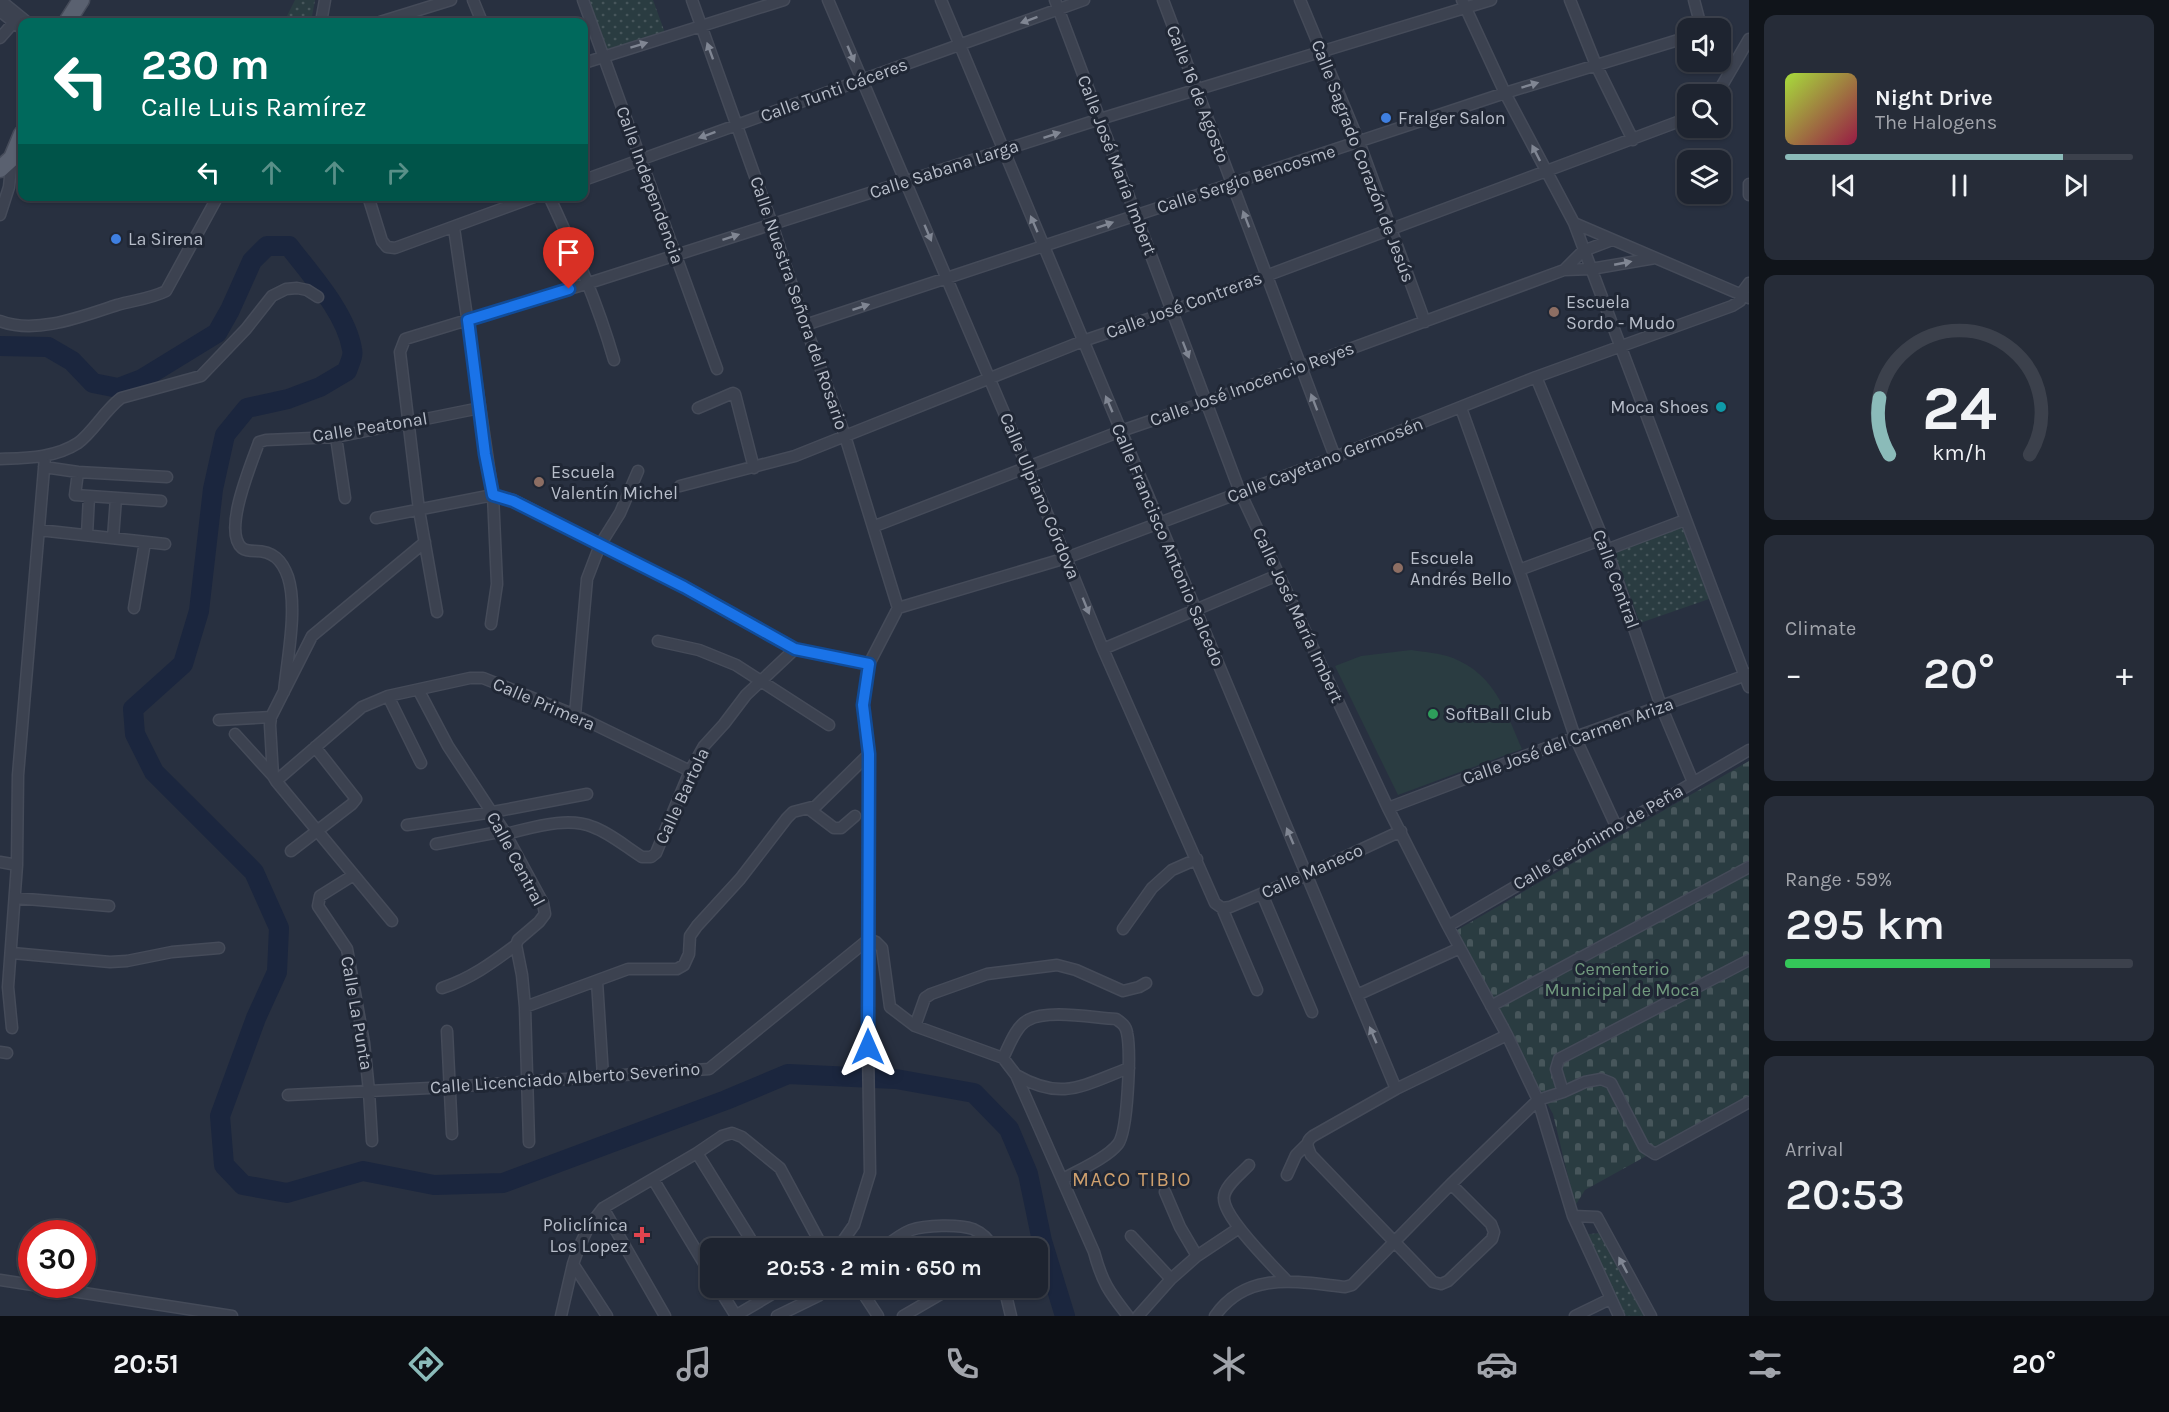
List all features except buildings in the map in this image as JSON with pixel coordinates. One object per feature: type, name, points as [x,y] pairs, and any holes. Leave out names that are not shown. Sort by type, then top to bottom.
[{"type":"main road","points":[[70,18],[81,0]]},
{"type":"main road","points":[[6,164],[18,142]]},
{"type":"street","points":[[0,0],[22,18]]},
{"type":"street","points":[[322,18],[326,0]]},
{"type":"street","points":[[393,18],[451,0]]},
{"type":"street","points":[[473,0],[480,18]]},
{"type":"street","name":"Calle Independencia","points":[[583,0],[717,369]]},
{"type":"street","name":"Calle Nuestra Señora del Rosario","points":[[692,0],[845,436],[898,608]]},
{"type":"street","points":[[588,62],[784,0]]},
{"type":"street","name":"Calle Ulpiano Córdova","points":[[828,0],[1103,649],[1215,903],[1222,908],[1257,990]]},
{"type":"street","name":"Calle Francisco Antonio Salcedo","points":[[941,0],[1396,1089]]},
{"type":"street","name":"Calle Tunti Cáceres","points":[[588,178],[959,45],[1057,5],[1084,0]]},
{"type":"street","name":"Calle 16 de Agosto","points":[[1163,0],[1335,457]]},
{"type":"street","name":"Calle Sagrado Corazón de Jesús","points":[[1300,0],[1359,142],[1425,322]]},
{"type":"street","name":"Calle Sabana Larga","points":[[409,421],[400,352],[405,339],[589,283],[1100,119],[1322,52],[1464,4],[1491,0]]},
{"type":"street","points":[[1570,0],[1596,65],[1632,140]]},
{"type":"street","points":[[1694,0],[1699,18]]},
{"type":"street","points":[[1464,4],[1505,93],[1574,223],[1685,520],[1747,675],[1749,687]]},
{"type":"street","name":"Calle José María Imbert","points":[[1057,5],[1240,492],[1388,808],[1507,1035],[1538,1100],[1573,1216],[1619,1316]]},
{"type":"street","points":[[0,11],[18,26],[0,39]]},
{"type":"street","points":[[1723,84],[1749,39]]},
{"type":"street","name":"Calle Sergio Bencosme","points":[[805,325],[1505,93],[1677,40]]},
{"type":"street","name":"Calle José Contreras","points":[[680,486],[795,456],[1083,341],[1172,311],[1677,122]]},
{"type":"street","points":[[1,209],[9,188],[6,164]]},
{"type":"street","points":[[1749,184],[1749,195]]},
{"type":"street","points":[[0,321],[14,325],[72,320],[120,304],[152,298],[166,291],[215,201]]},
{"type":"street","points":[[370,201],[382,241],[387,247],[394,248],[524,201]]},
{"type":"street","points":[[551,201],[589,283],[614,360]]},
{"type":"street","points":[[1574,223],[1745,296]]},
{"type":"street","points":[[453,228],[493,495],[497,584],[490,624]]},
{"type":"street","name":"Calle José Inocencio Reyes","points":[[1563,270],[1583,251],[1612,240]]},
{"type":"street","name":"Calle José Inocencio Reyes","points":[[874,526],[1121,431],[1206,402],[1563,270],[1591,269],[1655,258]]},
{"type":"street","name":"Calle Cayetano Germosén","points":[[898,608],[1066,558],[1335,457],[1536,377],[1732,306],[1745,296],[1749,283]]},
{"type":"street","points":[[45,462],[79,442],[121,398],[201,376],[246,329],[272,296],[286,289],[297,288],[308,290],[318,297]]},
{"type":"street","name":"Calle Central","points":[[1536,377],[1603,539],[1661,706],[1693,782]]},
{"type":"street","points":[[698,408],[732,393],[735,394],[754,468]]},
{"type":"street","name":"Calle Peatonal","points":[[284,692],[292,622],[288,577],[273,553],[248,551],[241,548],[237,540],[238,497],[259,442],[336,437],[480,408]]},
{"type":"street","points":[[1461,408],[1575,737],[1616,826]]},
{"type":"street","points":[[409,421],[419,510],[437,612]]},
{"type":"street","points":[[336,437],[345,498]]},
{"type":"street","points":[[0,459],[45,462],[78,472],[167,477]]},
{"type":"street","points":[[12,1028],[8,987],[17,865],[18,775],[45,462]]},
{"type":"street","points":[[575,715],[587,579],[600,545],[620,513],[638,471]]},
{"type":"street","points":[[78,472],[75,495],[161,501]]},
{"type":"street","points":[[376,518],[493,495],[513,501],[684,587],[795,649],[869,664]]},
{"type":"street","points":[[87,536],[89,496]]},
{"type":"street","points":[[113,538],[116,498]]},
{"type":"street","points":[[1606,550],[1685,520]]},
{"type":"street","points":[[39,530],[165,544]]},
{"type":"street","points":[[1519,570],[1603,539]]},
{"type":"street","points":[[134,608],[145,542]]},
{"type":"street","points":[[274,779],[271,717],[312,636],[425,542]]},
{"type":"street","points":[[1103,649],[1278,574]]},
{"type":"street","points":[[845,1238],[854,1226],[870,1173],[869,754],[863,705],[869,664],[898,608]]},
{"type":"street","points":[[658,640],[699,650],[736,665],[829,725]]},
{"type":"street","name":"Calle Bartola","points":[[505,832],[555,824],[578,823],[594,827],[642,856],[651,857],[656,853],[690,771],[704,746],[746,695],[795,649]]},
{"type":"street","name":"Calle José del Carmen Ariza","points":[[1388,808],[1747,675]]},
{"type":"street","name":"Calle Primera","points":[[274,779],[362,707],[388,696],[470,678],[483,678],[575,715],[690,771]]},
{"type":"street","name":"Calle Central","points":[[419,691],[448,746],[505,832],[543,903],[544,914],[539,922],[518,940],[516,945],[486,968],[464,981],[442,988]]},
{"type":"street","points":[[388,696],[421,763]]},
{"type":"street","points":[[219,720],[271,717]]},
{"type":"street","points":[[235,734],[318,830],[352,876],[392,921]]},
{"type":"street","points":[[291,851],[356,799],[315,747]]},
{"type":"street","name":"Calle Gerónimo de Peña","points":[[1448,926],[1749,750]]},
{"type":"street","points":[[525,1007],[628,969],[677,969],[684,965],[689,954],[690,936],[697,926],[740,879],[793,812],[816,806],[869,754]]},
{"type":"street","points":[[407,825],[588,794]]},
{"type":"street","points":[[809,809],[834,828],[841,828],[855,816]]},
{"type":"street","name":"Calle Maneco","points":[[1222,908],[1262,894],[1401,831]]},
{"type":"street","points":[[436,844],[505,832]]},
{"type":"street","points":[[1123,929],[1152,888],[1172,870],[1197,859]]},
{"type":"street","points":[[0,862],[17,865]]},
{"type":"street","points":[[1491,1006],[1749,867]]},
{"type":"street","name":"Calle La Punta","points":[[352,876],[320,896],[318,906],[347,950],[364,1043],[372,1141]]},
{"type":"street","points":[[1262,894],[1312,1012]]},
{"type":"street","points":[[15,898],[109,906]]},
{"type":"street","points":[[869,939],[882,948],[890,1007],[915,1026],[1003,1058],[1016,1075],[1094,1252],[1101,1277],[1109,1293],[1128,1316]]},
{"type":"street","name":"Calle Licenciado Alberto Severino","points":[[288,1095],[450,1087],[709,1069],[869,939]]},
{"type":"street","points":[[516,945],[525,1007],[529,1142]]},
{"type":"street","points":[[12,953],[110,962],[172,952],[219,948]]},
{"type":"street","points":[[1356,995],[1460,948]]},
{"type":"street","points":[[1563,1092],[1556,1069],[1559,1059],[1749,960]]},
{"type":"street","points":[[915,1026],[926,998],[931,994],[987,974],[1057,965],[1076,970],[1123,990],[1130,990],[1146,982]]},
{"type":"street","points":[[597,981],[603,1076]]},
{"type":"street","points":[[1003,1058],[1016,1033],[1027,1020],[1047,1015],[1116,1019],[1125,1025],[1129,1068],[1123,1132],[1119,1143],[1110,1152],[1063,1179]]},
{"type":"street","points":[[447,1031],[452,1134]]},
{"type":"street","points":[[1287,1175],[1296,1155],[1313,1136],[1396,1089],[1507,1035]]},
{"type":"street","points":[[1016,1075],[1050,1090],[1066,1090],[1078,1088],[1129,1068]]},
{"type":"street","points":[[1215,1316],[1223,1305],[1256,1285],[1286,1280],[1345,1287],[1352,1285],[1394,1240],[1538,1100],[1585,1082],[1601,1080],[1611,1083],[1644,1147],[1655,1154],[1749,1102]]},
{"type":"street","points":[[561,1316],[573,1264],[589,1226],[603,1208],[722,1136],[732,1133],[742,1137],[780,1168],[818,1238]]},
{"type":"street","points":[[1306,1145],[1311,1155],[1433,1282],[1442,1284],[1492,1239],[1494,1232],[1491,1224],[1451,1184]]},
{"type":"street","points":[[697,1153],[750,1238]]},
{"type":"street","points":[[1249,1165],[1226,1190],[1225,1206],[1239,1228],[1286,1280]]},
{"type":"street","points":[[653,1179],[700,1257]]},
{"type":"street","points":[[1165,1192],[1180,1227],[1197,1256]]},
{"type":"street","points":[[603,1208],[665,1316]]},
{"type":"street","points":[[1573,1216],[1597,1216],[1651,1316]]},
{"type":"street","points":[[896,1238],[913,1229],[931,1226],[972,1229],[986,1238]]},
{"type":"street","points":[[1138,1316],[1171,1279],[1197,1256],[1239,1228]]},
{"type":"street","points":[[1131,1236],[1171,1279]]},
{"type":"street","points":[[573,1264],[607,1316]]},
{"type":"street","points":[[0,1280],[232,1316]]},
{"type":"street","points":[[725,1298],[736,1316],[765,1298]]},
{"type":"street","points":[[777,1316],[814,1298]]},
{"type":"street","points":[[867,1298],[878,1316]]},
{"type":"street","points":[[903,1316],[934,1298]]},
{"type":"street","points":[[1007,1298],[1011,1316]]},
{"type":"street","points":[[1575,1316],[1610,1299]]},
{"type":"green space","points":[[295,0],[315,0],[312,18],[286,18]]},
{"type":"green space","points":[[587,0],[653,0],[665,33],[606,52]]},
{"type":"green space","points":[[1682,524],[1709,599],[1640,623],[1614,552]]},
{"type":"green space","name":"SoftBall Club","points":[[1411,650],[1453,658],[1479,674],[1497,695],[1522,749],[1398,795],[1335,666],[1361,656]]},
{"type":"green space","name":"Cementerio Municipal de Moca","points":[[1749,761],[1749,1099],[1585,1190],[1575,1206],[1553,1114],[1452,933]]},
{"type":"green space","points":[[1599,1233],[1644,1316],[1626,1316],[1582,1235]]},
{"type":"waterway","points":[[0,346],[48,347],[72,361],[93,383],[118,388],[142,379],[217,333],[252,261],[267,246],[289,246],[335,308],[348,335],[352,354],[347,371],[320,387],[288,399],[247,408],[225,435],[213,489],[199,611],[183,664],[133,709],[135,734],[154,772],[254,872],[279,928],[277,972],[256,1018],[220,1116],[224,1165],[243,1185],[287,1193],[363,1171],[434,1185],[503,1183],[726,1100],[788,1074],[896,1079],[974,1093],[1009,1129],[1028,1174],[1042,1241],[1065,1316]]},
{"type":"place","name":"Fralger Salon","points":[[1386,118]]},
{"type":"place","name":"La Sirena","points":[[116,239]]},
{"type":"place","name":"Escuela Sordo - Mudo","points":[[1554,312]]},
{"type":"place","name":"Moca Shoes","points":[[1721,407]]},
{"type":"place","name":"Escuela Valentín Michel","points":[[539,482]]},
{"type":"place","name":"Escuela Andrés Bello","points":[[1398,568]]},
{"type":"place","name":"SoftBall Club","points":[[1433,714]]},
{"type":"place","name":"Policlínica Los Lopez","points":[[642,1235]]},
{"type":"district","name":"MACO TIBIO","points":[[1132,1179]]},
{"type":"route","points":[[569,289],[468,320],[485,454],[493,495],[513,501],[684,587],[795,649],[869,664],[863,705],[869,754],[868,1047]]}]
